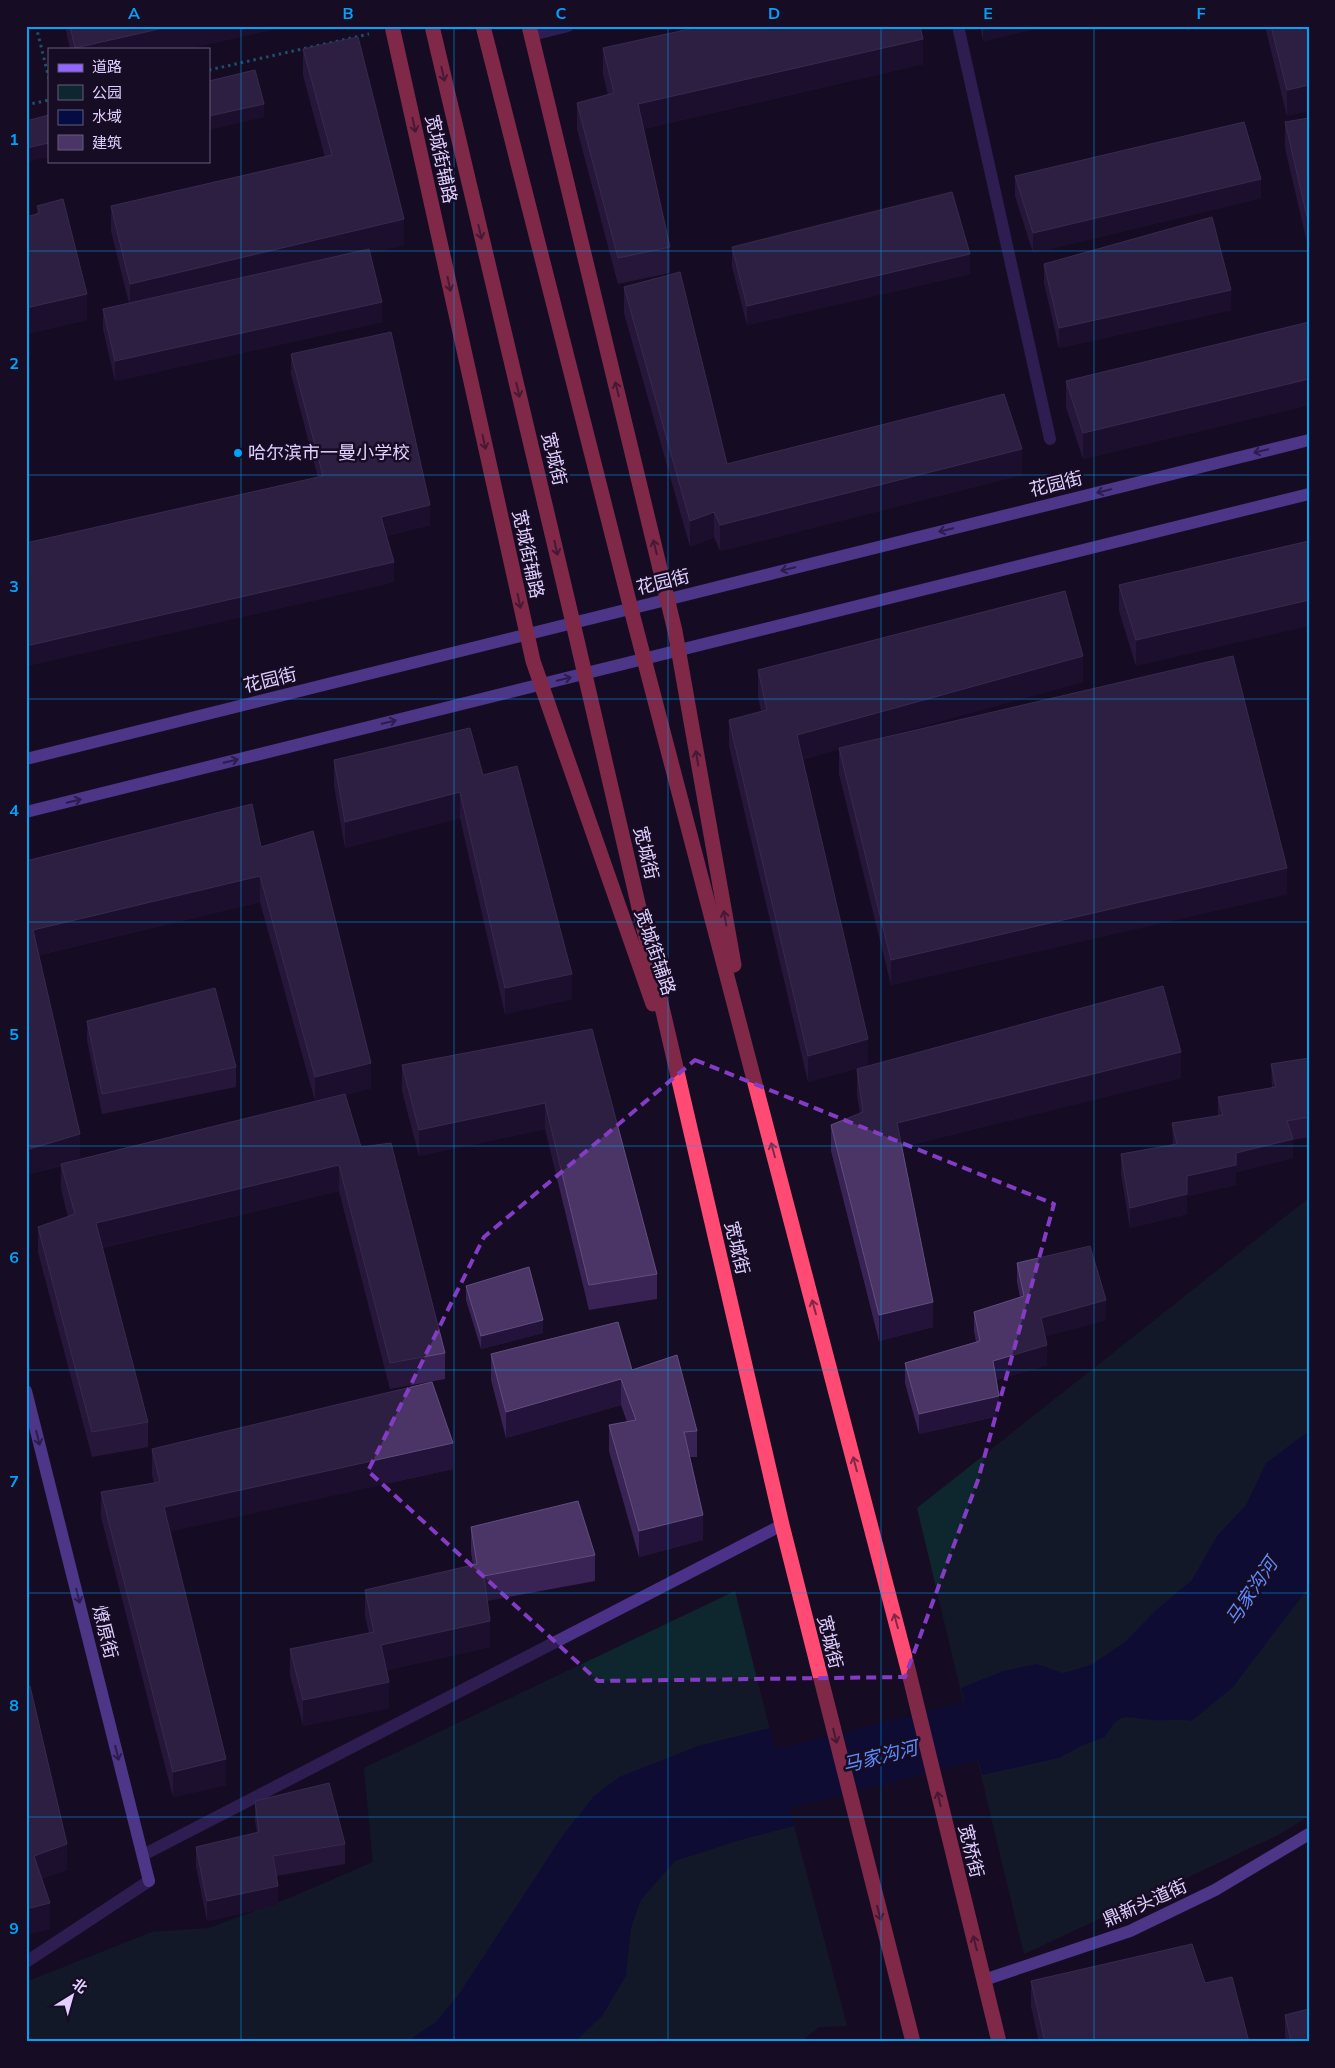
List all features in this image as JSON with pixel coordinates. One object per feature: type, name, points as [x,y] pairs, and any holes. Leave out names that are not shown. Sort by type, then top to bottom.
[{"type":"highway","name":"宽城街","points":[[432,26],[585,674],[782,1525],[913,2042]]},
{"type":"highway","name":"宽城街","points":[[483,26],[631,609],[908,1668]]},
{"type":"highway","name":"宽城街辅路","points":[[393,28],[533,661],[678,1076]]},
{"type":"highway","points":[[530,31],[679,650],[752,1070]]},
{"type":"highway","name":"宽桥街","points":[[908,1668],[950,1847],[999,2042]]},
{"type":"main road","name":"花园街","points":[[26,759],[1309,440]]},
{"type":"main road","points":[[26,812],[1309,494]]},
{"type":"main road","name":"燎原街","points":[[26,1391],[149,1881]]},
{"type":"main road","name":"鼎新头道街","points":[[984,1980],[1130,1931],[1215,1890],[1309,1834]]},
{"type":"street","points":[[530,31],[568,26]]},
{"type":"street","points":[[958,26],[1050,439]]},
{"type":"street","points":[[143,1855],[782,1525]]},
{"type":"street","points":[[26,1962],[149,1881]]},
{"type":"path","points":[[36,26],[48,76]]},
{"type":"path","points":[[210,70],[393,28]]},
{"type":"path","points":[[26,105],[48,100]]},
{"type":"highlighted area","points":[[695,1060],[1054,1204],[978,1480],[905,1677],[598,1681],[368,1471],[484,1237]]},
{"type":"green space","points":[[1309,1198],[1309,1816],[1278,1835],[1024,1954],[917,1508]]},
{"type":"green space","points":[[735,1591],[847,2026],[819,2027],[800,2042],[26,2042],[26,1982],[152,1932],[209,1928],[292,1897],[373,1862],[364,1768]]},
{"type":"water","points":[[1309,1431],[1309,1587],[1233,1687],[1192,1721],[1129,1717],[1120,1719],[1110,1728],[1105,1737],[1081,1746],[1059,1758],[982,1775],[961,1688],[1003,1671],[1037,1664],[1063,1673],[1091,1665],[1125,1642],[1156,1610],[1192,1580],[1217,1536],[1246,1505],[1266,1463]]},
{"type":"water","points":[[770,1728],[794,1826],[737,1841],[675,1861],[641,1900],[631,1928],[626,1976],[602,2016],[575,2042],[406,2042],[436,2022],[459,1994],[563,1835],[594,1796],[619,1777],[698,1746]]},
{"type":"building","points":[[70,26],[172,26],[75,48]]},
{"type":"building","points":[[703,26],[920,26],[923,39],[638,104],[670,247],[618,258],[577,103],[614,93],[603,48]]},
{"type":"building","points":[[1271,26],[1309,26],[1309,85],[1287,90]]},
{"type":"building","points":[[358,37],[404,219],[130,284],[111,206],[332,155],[303,49]]},
{"type":"building","points":[[255,70],[264,104],[210,116],[210,81]]},
{"type":"building","points":[[48,115],[48,143],[26,148],[26,121]]},
{"type":"building","points":[[1309,118],[1309,225],[1285,122]]},
{"type":"building","points":[[1244,122],[1261,179],[1033,233],[1015,176]]},
{"type":"building","points":[[952,192],[970,254],[747,306],[732,247]]},
{"type":"building","points":[[63,199],[87,294],[26,308],[26,217],[40,213],[37,206]]},
{"type":"building","points":[[1212,217],[1231,290],[1059,328],[1044,264]]},
{"type":"building","points":[[369,249],[382,302],[115,361],[103,309]]},
{"type":"building","points":[[680,272],[727,464],[1004,394],[1022,449],[720,525],[714,512],[690,521],[624,287]]},
{"type":"building","points":[[1309,322],[1309,379],[1083,433],[1066,381]]},
{"type":"building","name":"哈尔滨市一曼小学校","points":[[391,332],[430,505],[381,517],[394,562],[26,646],[26,543],[323,476],[291,354]]},
{"type":"building","points":[[1309,541],[1309,600],[1136,640],[1119,585]]},
{"type":"building","points":[[1065,591],[1083,656],[797,735],[868,1039],[808,1056],[729,720],[767,710],[758,670]]},
{"type":"building","points":[[1233,656],[1287,868],[891,960],[839,748]]},
{"type":"building","points":[[470,728],[483,775],[517,766],[572,974],[505,988],[460,792],[345,822],[334,760]]},
{"type":"building","points":[[252,804],[261,847],[313,831],[371,1063],[315,1077],[260,876],[33,930],[80,1134],[26,1150],[26,861]]},
{"type":"building","points":[[1163,986],[1181,1052],[897,1123],[933,1302],[879,1315],[831,1125],[863,1112],[857,1069]]},
{"type":"building","points":[[215,988],[236,1067],[102,1094],[87,1021]]},
{"type":"building","points":[[592,1029],[657,1274],[589,1285],[545,1103],[419,1130],[402,1065]]},
{"type":"building","points":[[1309,1058],[1309,1117],[1287,1121],[1293,1139],[1236,1153],[1236,1165],[1187,1176],[1187,1194],[1130,1208],[1121,1154],[1177,1144],[1172,1123],[1223,1115],[1218,1097],[1276,1087],[1271,1064]]},
{"type":"building","points":[[345,1094],[361,1147],[391,1143],[445,1353],[390,1363],[339,1165],[96,1223],[148,1422],[92,1432],[38,1227],[75,1214],[61,1164]]},
{"type":"building","points":[[1090,1246],[1106,1300],[1041,1318],[1047,1345],[993,1361],[999,1396],[919,1414],[905,1363],[980,1341],[974,1312],[1024,1296],[1017,1263]]},
{"type":"building","points":[[529,1267],[543,1320],[481,1336],[466,1286]]},
{"type":"building","points":[[618,1322],[632,1370],[677,1355],[697,1431],[684,1432],[703,1515],[639,1531],[609,1425],[636,1420],[621,1379],[506,1412],[491,1354]]},
{"type":"building","points":[[432,1382],[453,1443],[164,1507],[226,1759],[173,1772],[101,1492],[160,1482],[152,1449]]},
{"type":"building","points":[[578,1501],[595,1555],[484,1576],[490,1621],[381,1645],[389,1682],[303,1700],[290,1649],[374,1632],[365,1590],[477,1564],[471,1527]]},
{"type":"building","points":[[30,1686],[67,1844],[34,1856],[50,1903],[26,1909],[26,1687]]},
{"type":"building","points":[[329,1783],[345,1844],[273,1856],[278,1886],[207,1901],[196,1847],[259,1832],[255,1801]]},
{"type":"building","points":[[1192,1944],[1205,1983],[1232,1977],[1249,2042],[1045,2042],[1031,1981]]},
{"type":"building","points":[[1309,2009],[1309,2042],[1291,2042],[1285,2015]]},
{"type":"waterway","name":"马家沟河","points":[[702,1802],[746,1788],[1012,1721],[1051,1714]]},
{"type":"place","name":"哈尔滨市一曼小学校","points":[[238,453]]}]
